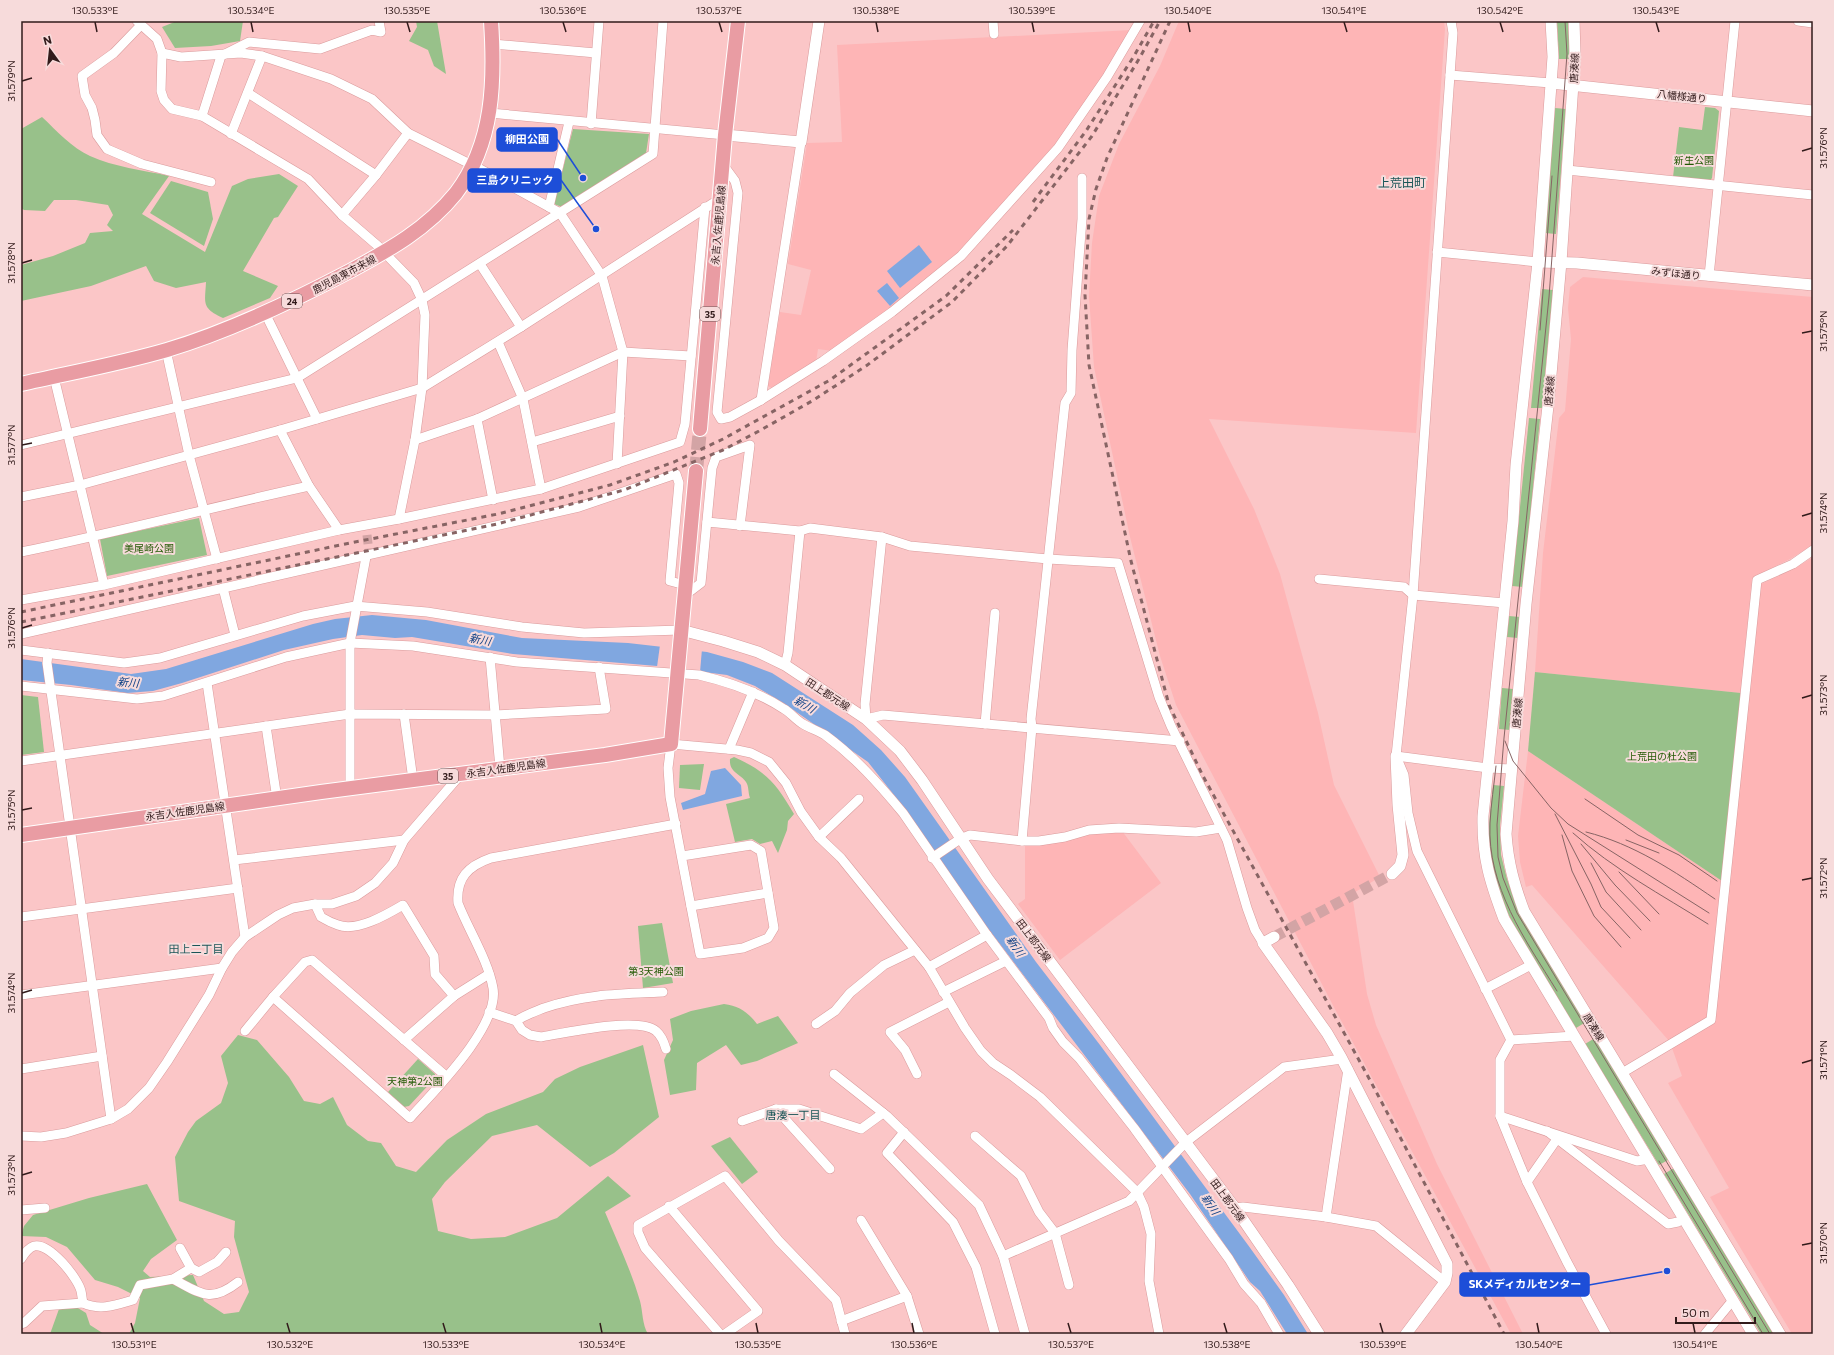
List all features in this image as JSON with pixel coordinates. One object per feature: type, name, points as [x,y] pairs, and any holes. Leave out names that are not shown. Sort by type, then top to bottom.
[{"type":"main road","name":"鹿児島東市来線","points":[[21,384],[166,350],[265,313],[384,253],[429,222],[456,192],[472,165],[482,142],[490,113],[493,44],[491,21]]},
{"type":"main road","name":"永吉入佐鹿児島線","points":[[700,429],[726,135],[738,21]]},
{"type":"main road","points":[[671,744],[696,471]]},
{"type":"main road","name":"永吉入佐鹿児島線","points":[[21,835],[276,798],[605,755],[671,744]]},
{"type":"street","points":[[202,116],[221,56],[249,42],[320,49],[372,30],[382,32],[379,21]]},
{"type":"street","points":[[591,124],[599,21]]},
{"type":"street","points":[[21,445],[297,378],[653,154],[663,21]]},
{"type":"street","points":[[761,400],[819,21]]},
{"type":"street","points":[[993,21],[994,34]]},
{"type":"street","points":[[724,166],[735,181],[738,194],[717,412],[721,419],[761,400],[823,361],[892,312],[961,256],[1058,148],[1107,77],[1140,21]]},
{"type":"street","points":[[1392,874],[1400,866],[1403,855],[1398,805],[1396,756],[1413,595],[1453,32],[1451,21]]},
{"type":"street","points":[[1551,21],[1553,57],[1538,262],[1516,465],[1513,521],[1488,768],[1482,839],[1485,863],[1504,919],[1753,1334]]},
{"type":"street","name":"唐湊線","points":[[1574,21],[1575,54],[1561,262],[1549,397],[1527,596],[1506,834],[1512,880],[1524,911],[1622,1074],[1705,1207],[1780,1334]]},
{"type":"street","points":[[1709,276],[1735,21]]},
{"type":"street","points":[[1798,21],[1813,22]]},
{"type":"street","points":[[211,182],[142,164],[107,149],[97,134],[92,108],[85,96],[82,76],[114,53],[139,23],[157,39],[162,53],[161,84],[164,100],[172,109],[202,116],[308,179],[342,215],[384,253],[414,283],[422,300],[425,315],[422,388],[415,440],[400,520]]},
{"type":"street","points":[[493,44],[596,52]]},
{"type":"street","points":[[162,53],[181,57],[221,56],[241,53],[262,56],[331,79],[372,99],[408,133],[472,165],[560,213],[602,276],[623,352],[617,464]]},
{"type":"street","points":[[232,134],[262,56]]},
{"type":"street","points":[[1450,75],[1551,83]]},
{"type":"street","name":"八幡様通り","points":[[1551,83],[1573,84],[1813,110]]},
{"type":"street","points":[[248,93],[376,175]]},
{"type":"street","points":[[490,113],[569,122],[801,142]]},
{"type":"street","points":[[548,207],[569,122]]},
{"type":"street","points":[[342,215],[376,175],[408,133]]},
{"type":"street","points":[[1567,170],[1813,195]]},
{"type":"street","points":[[1022,841],[1032,727],[1031,719],[1065,403],[1071,393],[1072,350],[1082,219],[1082,178]]},
{"type":"street","points":[[21,497],[80,485],[280,430],[422,388],[521,328],[721,198]]},
{"type":"street","points":[[21,600],[104,585],[339,530],[366,530],[400,520],[541,489],[680,442],[685,424],[705,207]]},
{"type":"street","points":[[1437,252],[1538,262]]},
{"type":"street","name":"みずほ通り","points":[[1538,262],[1561,262],[1813,285]]},
{"type":"street","points":[[480,264],[521,328]]},
{"type":"street","points":[[265,313],[317,419]]},
{"type":"street","points":[[498,342],[522,399],[541,489]]},
{"type":"street","points":[[166,350],[189,455],[217,559]]},
{"type":"street","points":[[415,440],[476,420],[623,352],[691,356]]},
{"type":"street","points":[[54,377],[104,585]]},
{"type":"street","points":[[532,442],[620,416]]},
{"type":"street","points":[[476,420],[493,500]]},
{"type":"street","points":[[280,430],[310,486],[339,530]]},
{"type":"street","points":[[21,634],[367,554],[579,507],[676,474],[679,483],[670,581],[685,590],[701,583],[712,468],[716,457],[750,445],[740,526]]},
{"type":"street","points":[[21,552],[93,537],[203,509],[310,486]]},
{"type":"street","points":[[707,522],[800,531],[810,528],[882,537],[910,546],[1048,559],[1118,563],[1159,697],[1171,726],[1227,840],[1255,930],[1327,1033],[1345,1064],[1447,1264],[1448,1273],[1445,1282],[1406,1334]]},
{"type":"street","points":[[784,665],[788,653],[800,531]]},
{"type":"street","points":[[882,537],[865,704],[866,719],[883,715],[1032,727],[1180,742]]},
{"type":"street","points":[[1622,1074],[1711,1020],[1757,580],[1793,564],[1813,550]]},
{"type":"street","points":[[350,788],[350,643],[355,606],[367,554]]},
{"type":"street","points":[[1319,579],[1404,587],[1413,595],[1505,603]]},
{"type":"street","points":[[223,588],[235,635]]},
{"type":"street","points":[[21,650],[124,663],[141,662],[160,658],[303,616],[355,606],[427,612],[522,627],[584,633],[681,630]]},
{"type":"street","points":[[985,724],[995,613]]},
{"type":"street","name":"田上郡元線","points":[[681,630],[722,640],[758,652],[784,665],[866,719],[900,751],[922,780],[960,839],[988,878],[1184,1144],[1235,1208],[1288,1285],[1319,1334]]},
{"type":"street","points":[[21,686],[51,688],[137,699],[163,696],[207,683],[286,656],[350,643],[413,646],[517,662],[699,675],[726,682],[753,692],[785,710],[803,724],[823,734],[858,763],[874,779],[902,813],[932,858],[1048,1018],[1063,1042],[1094,1076],[1162,1167],[1229,1259],[1244,1284],[1261,1303],[1279,1334]]},
{"type":"street","points":[[48,653],[47,663],[111,1119]]},
{"type":"street","points":[[490,657],[494,715],[500,768]]},
{"type":"street","points":[[21,761],[215,732],[350,714],[494,715],[606,709],[599,667]]},
{"type":"street","points":[[207,683],[245,937]]},
{"type":"street","points":[[729,749],[753,692]]},
{"type":"street","points":[[404,714],[413,780]]},
{"type":"street","points":[[266,726],[276,798]]},
{"type":"street","points":[[682,856],[751,844],[761,851],[774,928],[768,938],[728,952],[700,954],[670,797],[668,775],[671,744],[729,749],[751,753],[769,762],[786,783],[801,812],[819,838],[841,858],[929,967],[949,1002],[981,1051],[993,1063],[1012,1075],[1040,1097],[1137,1192],[1144,1207],[1151,1234],[1149,1281],[1159,1334]]},
{"type":"street","points":[[1396,756],[1488,768],[1512,769]]},
{"type":"street","points":[[1396,756],[1404,775],[1408,813],[1417,851],[1511,1040]]},
{"type":"street","points":[[21,1136],[41,1137],[66,1133],[111,1119],[128,1109],[149,1088],[209,995],[222,968],[232,952],[245,937],[278,915],[293,908],[315,904],[332,904],[356,896],[376,883],[393,863],[404,840],[461,774]]},
{"type":"street","points":[[819,838],[859,799]]},
{"type":"street","points":[[273,997],[410,1118],[466,1054],[489,1012],[494,998],[489,974],[458,903],[460,883],[466,872],[477,863],[491,858],[676,824]]},
{"type":"street","points":[[932,858],[960,839],[970,835],[1022,841],[1046,840],[1089,830],[1119,828],[1182,832],[1221,828]]},
{"type":"street","points":[[234,860],[404,840]]},
{"type":"street","points":[[21,917],[238,888]]},
{"type":"street","points":[[691,906],[768,893]]},
{"type":"street","points":[[315,904],[320,917],[339,926],[349,927],[378,920],[403,905],[434,956],[435,974],[454,996]]},
{"type":"street","points":[[929,967],[987,935]]},
{"type":"street","points":[[1263,943],[1274,937]]},
{"type":"street","points":[[816,1024],[834,1011],[850,993],[884,965],[915,950]]},
{"type":"street","points":[[245,1031],[305,962],[312,960],[447,1077]]},
{"type":"street","points":[[943,992],[1006,960]]},
{"type":"street","points":[[1485,989],[1531,965]]},
{"type":"street","points":[[21,995],[222,968]]},
{"type":"street","points":[[404,1040],[454,996],[489,974]]},
{"type":"street","points":[[516,1021],[523,1016],[565,1001],[588,996],[663,992]]},
{"type":"street","points":[[917,1074],[905,1050],[890,1032],[949,1002]]},
{"type":"street","points":[[489,1012],[516,1021],[522,1030],[530,1035],[541,1037],[612,1026],[644,1026],[655,1030],[663,1039],[666,1049]]},
{"type":"street","points":[[1511,1040],[1574,1036]]},
{"type":"street","points":[[1511,1040],[1500,1060],[1500,1116],[1527,1182],[1567,1262],[1606,1334]]},
{"type":"street","points":[[21,1069],[102,1056]]},
{"type":"street","points":[[1003,1256],[1054,1232],[1129,1201],[1184,1144],[1284,1067],[1345,1064]]},
{"type":"street","points":[[1326,1217],[1345,1064]]},
{"type":"street","points":[[834,1074],[883,1113],[979,1205],[1003,1256],[1025,1334]]},
{"type":"street","points":[[742,1121],[776,1110],[799,1109],[861,1129],[883,1113]]},
{"type":"street","points":[[776,1110],[830,1169]]},
{"type":"street","points":[[1500,1116],[1637,1161],[1649,1159]]},
{"type":"street","points":[[1547,1131],[1668,1224],[1678,1222],[1684,1218]]},
{"type":"street","points":[[904,1132],[887,1153],[954,1222],[976,1267],[995,1334]]},
{"type":"street","points":[[975,1136],[1021,1176],[1039,1212],[1054,1232],[1069,1285]]},
{"type":"street","points":[[1527,1182],[1557,1139]]},
{"type":"street","points":[[720,1334],[645,1248],[638,1232],[638,1225],[669,1206],[726,1176],[779,1241],[836,1300],[845,1334]]},
{"type":"street","points":[[669,1206],[758,1311],[725,1334]]},
{"type":"street","points":[[1235,1208],[1243,1207],[1326,1217],[1376,1226],[1445,1282]]},
{"type":"street","points":[[21,1210],[45,1208]]},
{"type":"street","points":[[861,1220],[907,1296],[919,1334]]},
{"type":"street","points":[[21,1259],[26,1251],[33,1246],[48,1249],[70,1271],[81,1290],[82,1303]]},
{"type":"street","points":[[180,1248],[191,1268],[200,1272],[217,1262],[226,1252]]},
{"type":"street","points":[[21,1324],[42,1306],[82,1303],[91,1307],[108,1307],[121,1304],[133,1300],[140,1285],[173,1279],[191,1268]]},
{"type":"street","points":[[173,1279],[209,1296],[220,1293],[238,1282]]},
{"type":"street","points":[[841,1321],[907,1296]]},
{"type":"street","points":[[1705,1334],[1733,1300]]},
{"type":"shaded area","points":[[1179,21],[1444,21],[1445,29],[1416,433],[1209,419],[1254,509],[1280,574],[1318,713],[1334,785],[1380,877],[1352,894],[1367,994],[1376,1025],[1437,1164],[1523,1334],[1511,1334],[1337,1013],[1176,705],[1160,656],[1130,537],[1094,367],[1089,296],[1092,243],[1099,196],[1119,144],[1160,66]]},
{"type":"shaded area","points":[[1132,30],[1091,96],[1054,147],[1005,203],[955,255],[867,327],[833,351],[818,349],[816,362],[773,389],[768,386],[780,312],[801,315],[811,270],[788,264],[807,143],[842,142],[837,45]]},
{"type":"shaded area","points":[[1583,277],[1813,297],[1813,545],[1790,559],[1752,578],[1741,693],[1535,672],[1543,553],[1559,418],[1565,411],[1571,339],[1568,308],[1570,287]]},
{"type":"shaded area","points":[[1813,557],[1813,1334],[1792,1334],[1710,1197],[1729,1188],[1668,1083],[1682,1076],[1672,1048],[1715,1021],[1761,584],[1797,567]]},
{"type":"shaded area","points":[[1528,751],[1722,881],[1709,1018],[1670,1042],[1532,885],[1526,887],[1520,862],[1518,836]]},
{"type":"shaded area","points":[[1109,831],[1122,831],[1161,883],[1060,960],[1018,904],[1025,899],[1025,844],[1044,844]]},
{"type":"green space","points":[[177,21],[243,21],[240,41],[211,46],[175,48],[162,27]]},
{"type":"green space","points":[[416,21],[437,21],[446,74],[434,66],[428,50],[409,41],[417,27]]},
{"type":"green space","points":[[1557,21],[1568,21],[1570,59],[1559,59]]},
{"type":"green space","name":"新生公園","points":[[1705,107],[1715,108],[1719,111],[1712,178],[1709,182],[1673,177],[1679,127],[1702,130]]},
{"type":"green space","points":[[1555,108],[1566,109],[1556,234],[1545,233]]},
{"type":"green space","points":[[42,117],[83,153],[119,166],[169,176],[142,214],[205,252],[232,186],[248,179],[279,174],[298,186],[278,217],[274,218],[243,271],[278,286],[270,298],[223,318],[211,311],[206,304],[206,282],[176,288],[154,281],[146,266],[91,286],[21,301],[21,265],[53,256],[85,243],[90,233],[113,231],[107,225],[113,215],[108,205],[76,200],[54,200],[45,211],[24,210],[21,208],[21,129]]},
{"type":"green space","points":[[573,129],[649,134],[646,153],[562,207],[554,204]]},
{"type":"green space","points":[[171,181],[208,192],[213,219],[204,246],[150,213]]},
{"type":"green space","points":[[1542,289],[1553,290],[1542,408],[1531,408]]},
{"type":"green space","points":[[1529,418],[1540,419],[1523,587],[1512,586]]},
{"type":"green space","name":"美尾崎公園","points":[[199,518],[207,555],[107,576],[100,539]]},
{"type":"green space","points":[[1509,616],[1520,617],[1518,638],[1507,637]]},
{"type":"green space","name":"上荒田の杜公園","points":[[1535,672],[1741,693],[1722,881],[1528,751]]},
{"type":"green space","points":[[1502,688],[1513,689],[1510,730],[1499,729]]},
{"type":"green space","points":[[21,695],[38,697],[44,752],[21,755]]},
{"type":"green space","points":[[734,757],[763,773],[776,786],[794,814],[788,821],[787,830],[778,853],[772,841],[760,844],[752,839],[735,842],[726,804],[750,798],[748,785],[744,779],[731,767],[730,759]]},
{"type":"green space","points":[[704,764],[700,790],[679,788],[680,765]]},
{"type":"green space","points":[[1493,785],[1504,786],[1500,826],[1501,855],[1507,879],[1520,912],[1586,1022],[1576,1028],[1524,944],[1501,898],[1493,876],[1489,855],[1488,838]]},
{"type":"green space","name":"第3天神公園","points":[[662,923],[673,983],[643,988],[638,926]]},
{"type":"green space","points":[[724,1004],[743,1010],[757,1024],[778,1016],[798,1043],[757,1061],[741,1065],[726,1045],[697,1063],[696,1090],[670,1095],[664,1060],[673,1040],[670,1019],[691,1011]]},
{"type":"green space","points":[[238,1035],[257,1040],[289,1077],[304,1101],[320,1104],[333,1097],[347,1125],[368,1141],[381,1143],[396,1166],[416,1172],[447,1140],[486,1114],[543,1092],[555,1079],[580,1067],[643,1045],[659,1117],[614,1153],[590,1167],[537,1125],[492,1136],[445,1182],[432,1199],[438,1231],[471,1239],[505,1237],[557,1218],[608,1176],[631,1196],[605,1212],[632,1278],[640,1301],[648,1334],[129,1334],[135,1323],[140,1298],[118,1287],[95,1280],[67,1247],[46,1237],[21,1236],[24,1226],[33,1215],[89,1198],[147,1184],[177,1240],[151,1259],[143,1271],[150,1277],[193,1275],[204,1301],[224,1314],[239,1312],[249,1292],[234,1237],[235,1221],[179,1201],[175,1157],[188,1132],[196,1121],[221,1103],[228,1083],[221,1056]]},
{"type":"green space","points":[[1595,1038],[1668,1160],[1659,1165],[1585,1044]]},
{"type":"green space","name":"天神第2公園","points":[[418,1059],[435,1074],[435,1078],[409,1106],[404,1107],[388,1092]]},
{"type":"green space","points":[[730,1137],[758,1172],[742,1184],[711,1146]]},
{"type":"green space","points":[[1674,1168],[1774,1334],[1761,1334],[1664,1174]]},
{"type":"green space","points":[[73,1305],[86,1313],[90,1325],[104,1334],[50,1334],[59,1309]]},
{"type":"water","points":[[919,245],[932,262],[900,288],[887,271]]},
{"type":"water","points":[[887,283],[899,298],[890,306],[877,291]]},
{"type":"water","name":"新川","points":[[372,615],[426,620],[522,638],[628,643],[707,652],[743,662],[772,673],[853,725],[881,750],[905,777],[1036,962],[1100,1045],[1248,1245],[1284,1295],[1308,1334],[1287,1334],[1260,1291],[1250,1282],[1190,1194],[971,906],[905,809],[868,762],[785,704],[755,686],[727,675],[657,666],[513,654],[412,637],[395,638],[362,635],[333,639],[284,650],[153,691],[127,693],[21,680],[21,659],[131,674],[166,669],[313,624],[335,619]]},
{"type":"water","points":[[725,768],[741,785],[742,796],[683,810],[681,803],[705,794],[711,771]]},
{"type":"pier","points":[[660,645],[702,649],[700,672],[657,667]]},
{"type":"tunnel","points":[[696,471],[700,429]]},
{"type":"tunnel","points":[[367,535],[369,552]]},
{"type":"tunnel","points":[[1274,937],[1392,874]]},
{"type":"tram line","points":[[1565,21],[1567,54],[1549,297],[1504,738],[1497,825],[1498,857],[1503,878],[1517,913],[1770,1334]]},
{"type":"tram line","points":[[1540,330],[1552,176]]},
{"type":"tram line","points":[[1505,741],[1513,761],[1551,808],[1568,824],[1709,913]]},
{"type":"tram line","points":[[1496,766],[1490,823],[1491,846],[1495,869],[1501,891],[1510,912],[1557,991]]},
{"type":"tram line","points":[[1585,799],[1638,835],[1679,855],[1717,881]]},
{"type":"tram line","points":[[1555,814],[1591,884],[1601,907],[1630,938]]},
{"type":"tram line","points":[[1586,832],[1604,837],[1637,851],[1684,878],[1715,899]]},
{"type":"tram line","points":[[1573,833],[1621,870],[1708,924]]},
{"type":"tram line","points":[[1562,835],[1572,871],[1594,916],[1621,947]]},
{"type":"tram line","points":[[1626,840],[1659,853]]},
{"type":"tram line","points":[[1581,844],[1615,885],[1650,921]]},
{"type":"tram line","points":[[1591,863],[1606,892],[1641,930]]},
{"type":"tram line","points":[[1619,872],[1659,914]]},
{"type":"tram line","points":[[1659,1161],[1763,1334]]},
{"type":"railway","points":[[1033,202],[1086,131],[1134,56],[1154,21]]},
{"type":"railway","points":[[21,622],[497,524],[624,490],[723,450],[812,401],[866,366],[952,302],[1007,246],[1092,136],[1139,59],[1160,21]]},
{"type":"railway","points":[[1170,21],[1107,158],[1096,189],[1089,219],[1085,295],[1089,365],[1131,561],[1169,705],[1203,776],[1371,1082],[1504,1334]]},
{"type":"railway","points":[[21,612],[350,543],[498,514],[610,485],[674,462],[723,439],[830,380],[946,296],[1013,230]]},
{"type":"place","name":"柳田公園","points":[[583,178]]},
{"type":"place","name":"三島クリニック","points":[[596,229]]},
{"type":"place","name":"SKメディカルセンター","points":[[1667,1271]]},
{"type":"district","name":"上荒田町","points":[[1402,182]]},
{"type":"district","name":"田上二丁目","points":[[196,948]]},
{"type":"district","name":"唐湊一丁目","points":[[793,1114]]}]
